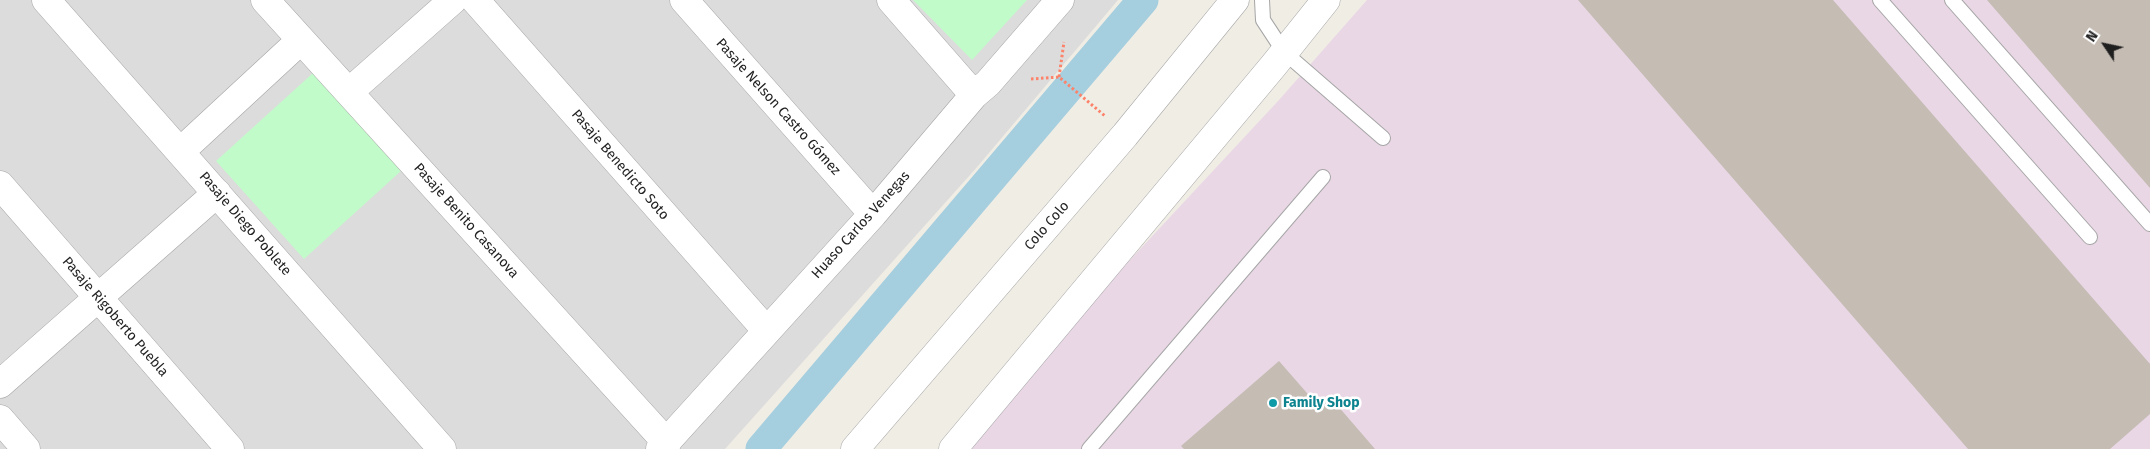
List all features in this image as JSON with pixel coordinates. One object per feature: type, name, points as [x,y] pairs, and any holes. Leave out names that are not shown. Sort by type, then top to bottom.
[{"type":"street","name":"Pasaje Diego Poblete","points":[[46,0],[442,449]]},
{"type":"street","name":"Pasaje Benito Casanova","points":[[264,0],[664,446]]},
{"type":"street","points":[[348,92],[453,0]]},
{"type":"street","name":"Pasaje Benedicto Soto","points":[[475,0],[766,330]]},
{"type":"street","name":"Pasaje Nelson Castro Gómez","points":[[684,0],[873,214]]},
{"type":"street","points":[[891,0],[974,94]]},
{"type":"street","name":"Huaso Carlos Venegas","points":[[664,446],[766,330],[873,214],[974,94],[988,83],[1060,0]]},
{"type":"street","name":"Colo Colo","points":[[855,449],[1126,135],[1235,0]]},
{"type":"street","points":[[953,449],[1326,0]]},
{"type":"street","points":[[181,151],[301,40]]},
{"type":"street","name":"Pasaje Rigoberto Puebla","points":[[0,185],[230,449]]},
{"type":"street","points":[[0,384],[217,193]]},
{"type":"street","points":[[0,419],[26,449]]},
{"type":"lane","points":[[1262,0],[1263,20],[1284,52],[1383,138]]},
{"type":"lane","points":[[1880,0],[2090,237]]},
{"type":"lane","points":[[1952,0],[2150,224]]},
{"type":"lane","points":[[1089,449],[1323,177]]},
{"type":"path","points":[[1060,77],[1095,108]]},
{"type":"shaded area","points":[[0,0],[1118,0],[978,166],[725,449],[0,449]]},
{"type":"shaded area","points":[[1367,0],[2150,0],[2150,449],[954,449],[1279,100]]},
{"type":"green space","points":[[913,0],[1027,0],[972,60]]},
{"type":"green space","points":[[313,73],[401,171],[304,259],[216,161]]},
{"type":"building","points":[[1578,0],[1833,0],[2150,364],[2150,414],[2110,449],[1968,449]]},
{"type":"building","points":[[1987,0],[2150,0],[2150,188]]},
{"type":"building","name":"Family Shop","points":[[1279,361],[1320,408],[1331,398],[1375,449],[1184,449],[1181,446]]},
{"type":"waterway","points":[[761,449],[1143,0]]},
{"type":"place","name":"Family Shop","points":[[1273,403]]}]
